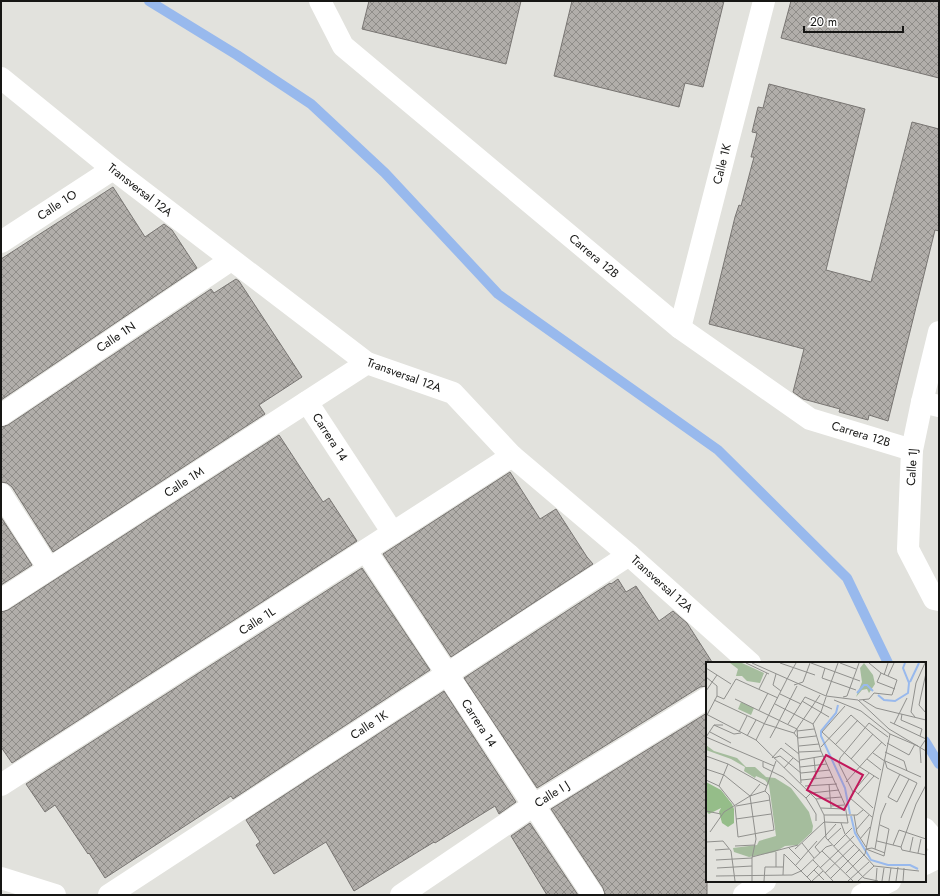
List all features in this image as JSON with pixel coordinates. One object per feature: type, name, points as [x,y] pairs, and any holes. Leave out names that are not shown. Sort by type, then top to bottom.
[{"type":"street","name":"Carrera 12B","points":[[320,1],[343,46],[680,328],[810,419],[912,450]]},
{"type":"street","name":"Calle 1K","points":[[680,328],[764,1]]},
{"type":"street","name":"Transversal 12A","points":[[1,78],[113,169],[367,363],[453,393],[512,456],[629,555],[749,662]]},
{"type":"street","name":"Calle 1O","points":[[2,238],[113,169]]},
{"type":"street","name":"Calle 1N","points":[[1,415],[231,260]]},
{"type":"street","name":"Calle 1J","points":[[936,599],[908,549],[912,450],[930,404],[939,332]]},
{"type":"street","name":"Calle 1M","points":[[1,600],[367,363]]},
{"type":"street","name":"Carrera 14","points":[[307,402],[393,533]]},
{"type":"street","name":"Calle 1L","points":[[1,785],[512,456]]},
{"type":"street","points":[[1,494],[49,569]]},
{"type":"street","name":"Carrera 14","points":[[366,551],[593,895]]},
{"type":"street","name":"Calle 1K","points":[[108,895],[629,555]]},
{"type":"street","name":"Calle I J","points":[[401,895],[534,805],[706,699]]},
{"type":"street","points":[[926,830],[939,846]]},
{"type":"street","points":[[926,864],[939,857]]},
{"type":"street","points":[[1,878],[55,895]]},
{"type":"street","points":[[744,895],[764,882]]},
{"type":"street","points":[[862,895],[888,882]]},
{"type":"building","points":[[369,1],[521,1],[506,64],[362,29]]},
{"type":"building","points":[[572,1],[724,1],[703,87],[685,83],[679,107],[554,76]]},
{"type":"building","points":[[791,1],[939,1],[939,78],[781,38]]},
{"type":"building","points":[[769,84],[865,109],[826,270],[871,282],[912,122],[939,129],[939,231],[935,230],[888,421],[869,415],[868,420],[839,412],[840,409],[803,399],[793,392],[804,349],[709,324],[735,217],[739,205],[741,206],[754,157],[751,157],[757,133],[752,132],[758,107],[763,108]]},
{"type":"building","points":[[113,187],[145,237],[164,224],[172,230],[197,268],[1,400],[1,259]]},
{"type":"building","points":[[236,279],[239,281],[302,377],[259,405],[265,414],[53,552],[12,487],[7,483],[1,482],[1,427],[8,425],[211,289],[214,293]]},
{"type":"building","points":[[279,435],[323,502],[329,498],[357,541],[12,763],[1,747],[1,612],[8,610]]},
{"type":"building","points":[[510,472],[540,519],[556,509],[593,564],[451,657],[383,554]]},
{"type":"building","points":[[1,517],[32,565],[1,585]]},
{"type":"building","points":[[362,568],[430,670],[233,799],[231,796],[105,878],[55,805],[45,812],[26,784]]},
{"type":"building","points":[[618,579],[626,592],[636,586],[659,621],[673,611],[687,623],[712,662],[706,662],[706,686],[700,687],[537,788],[464,678],[610,583],[611,584]]},
{"type":"building","points":[[444,691],[516,802],[499,814],[495,806],[354,891],[326,842],[274,874],[256,845],[260,842],[246,820]]},
{"type":"building","points":[[706,714],[707,895],[605,895],[603,888],[551,809]]},
{"type":"building","points":[[530,823],[578,895],[547,895],[511,836]]},
{"type":"waterway","points":[[149,1],[237,55],[311,104],[385,173],[498,294],[718,450],[847,578],[888,662]]},
{"type":"waterway","points":[[926,743],[939,764]]}]
